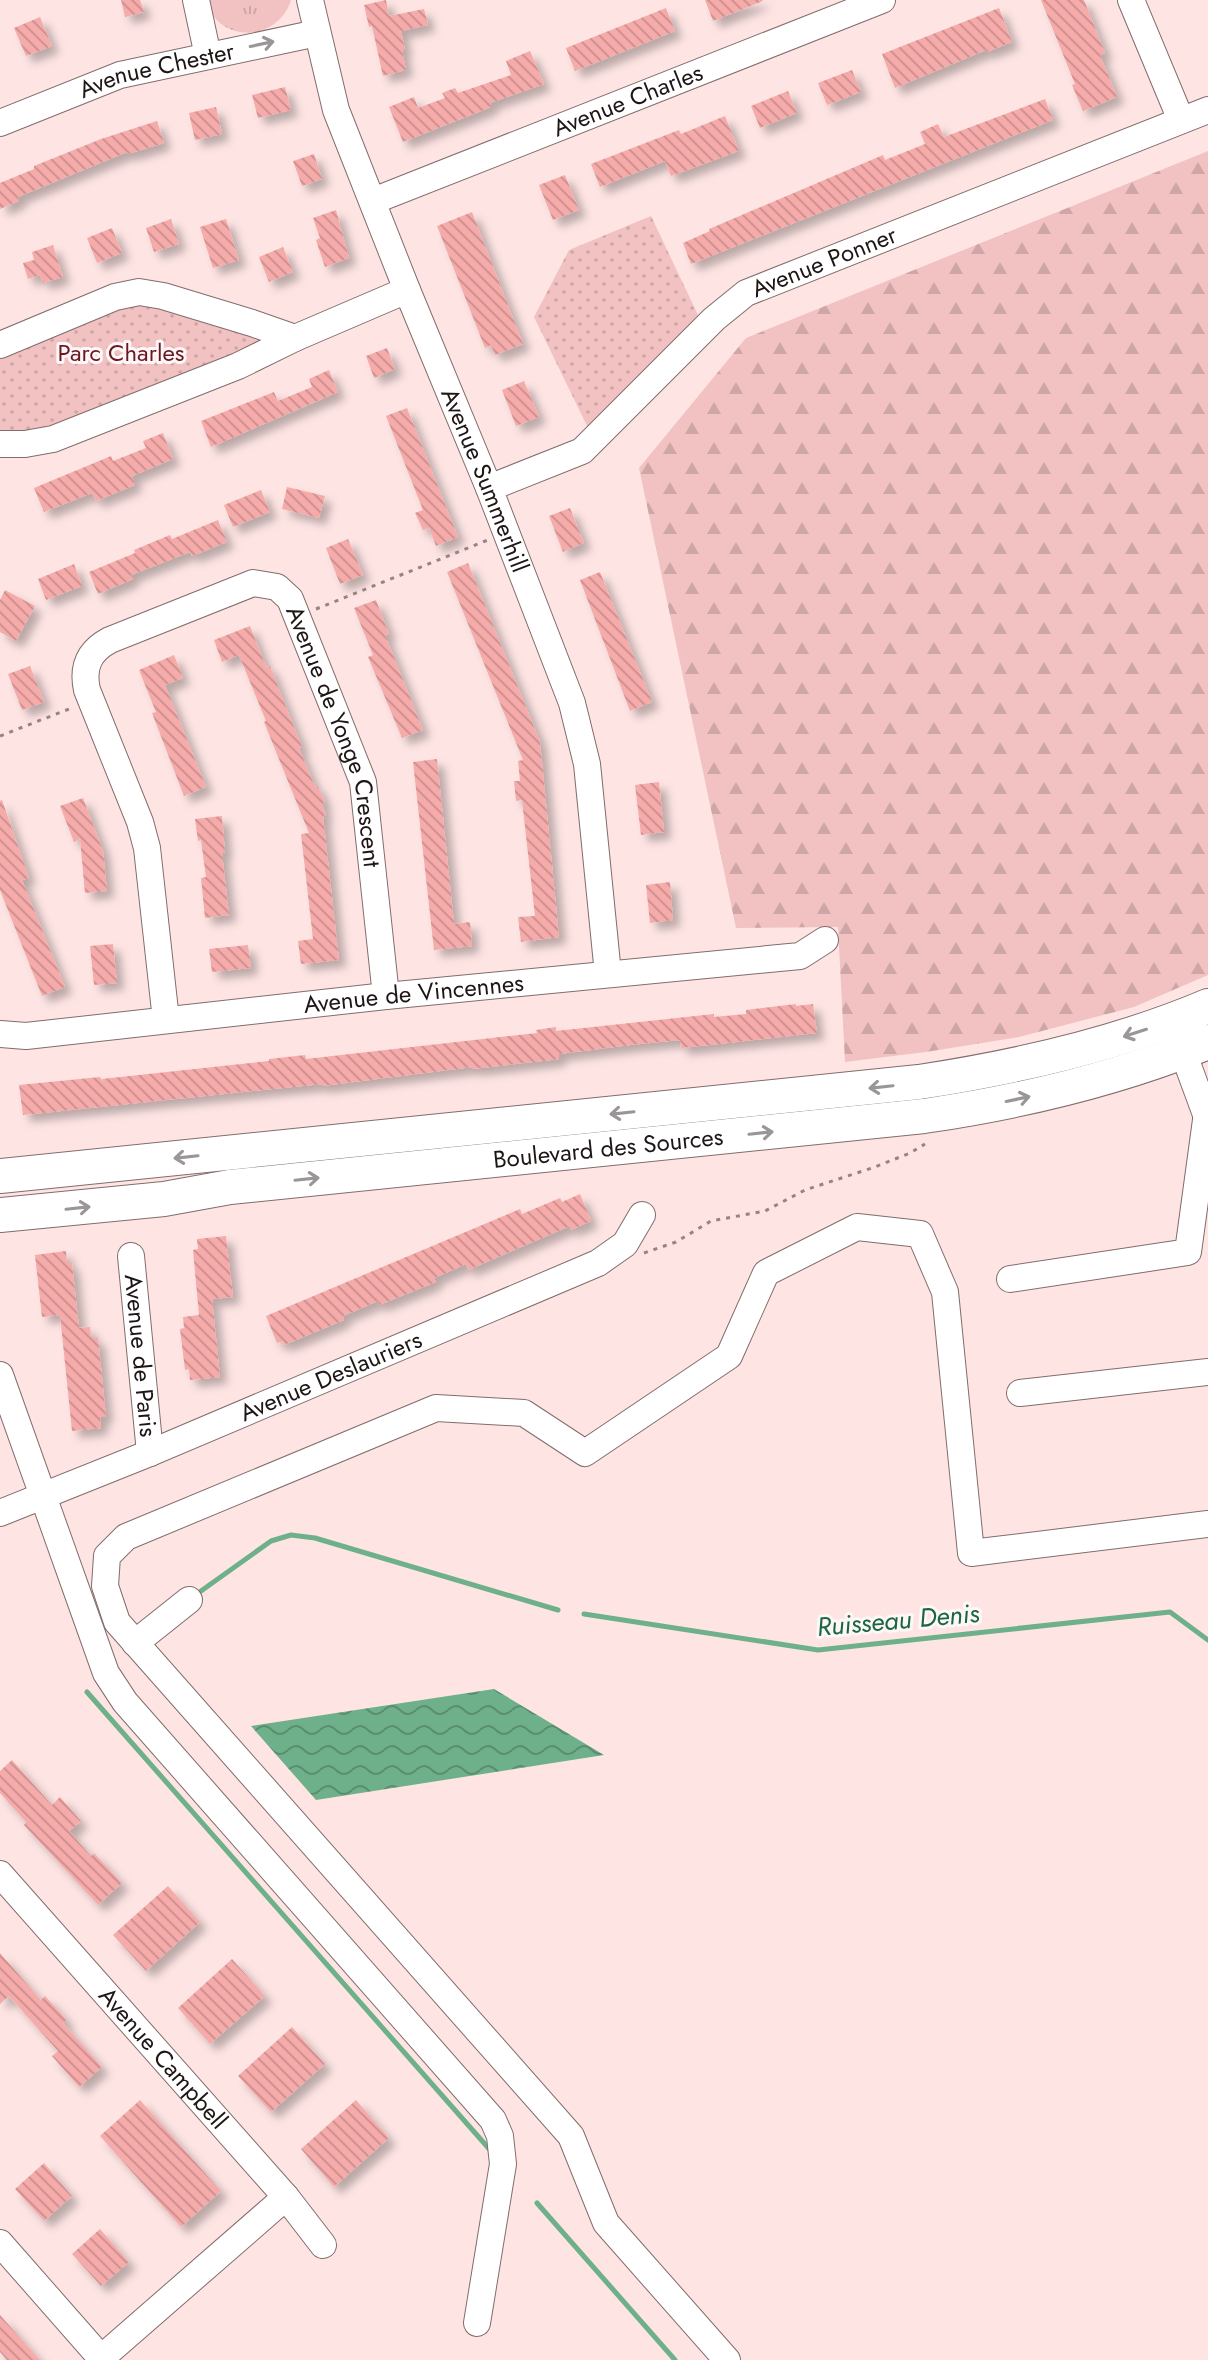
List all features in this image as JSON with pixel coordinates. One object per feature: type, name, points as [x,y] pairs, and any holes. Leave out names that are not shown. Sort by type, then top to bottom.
[{"type":"main road","name":"Boulevard des Sources","points":[[0,1176],[919,1082],[1033,1062],[1135,1033],[1208,1006]]},
{"type":"main road","name":"Boulevard des Sources","points":[[0,1215],[164,1199],[230,1187],[953,1112],[1074,1086],[1195,1047]]},
{"type":"street","points":[[196,0],[208,56]]},
{"type":"street","name":"Avenue Summerhill","points":[[310,0],[336,110],[572,703],[587,764],[608,974]]},
{"type":"street","name":"Avenue Charles","points":[[373,201],[882,0]]},
{"type":"street","points":[[1131,0],[1181,120]]},
{"type":"street","name":"Avenue Chester","points":[[0,123],[120,75],[317,33]]},
{"type":"street","name":"Avenue Ponner","points":[[489,488],[582,451],[714,319],[746,293],[1208,110]]},
{"type":"street","points":[[0,444],[53,439],[238,366],[407,290]]},
{"type":"street","points":[[0,345],[115,297],[139,292],[163,296],[295,338]]},
{"type":"street","name":"Avenue de Yonge Crescent","points":[[166,1020],[144,835],[87,690],[85,672],[95,650],[110,640],[261,582],[277,587],[290,599],[360,772],[366,798],[386,996]]},
{"type":"street","name":"Avenue de Vincennes","points":[[0,1034],[26,1036],[386,996],[800,956],[825,940]]},
{"type":"street","points":[[1010,1279],[1188,1252],[1207,1120],[1195,1047]]},
{"type":"street","name":"Avenue Deslauriers","points":[[0,1513],[150,1453],[598,1263],[630,1237],[642,1215]]},
{"type":"street","points":[[727,2360],[606,2223],[571,2136],[117,1622],[105,1586],[107,1556],[126,1537],[436,1408],[524,1413],[585,1453],[729,1356],[766,1273],[857,1227],[920,1234],[945,1292],[971,1553],[1208,1524]]},
{"type":"street","name":"Avenue de Paris","points":[[131,1256],[150,1453]]},
{"type":"street","points":[[1020,1393],[1208,1372]]},
{"type":"street","points":[[0,1375],[106,1673],[125,1702],[493,2120],[500,2136],[503,2164],[477,2323]]},
{"type":"street","points":[[135,1643],[189,1600]]},
{"type":"street","name":"Avenue Campbell","points":[[0,1874],[286,2197],[323,2245]]},
{"type":"street","points":[[0,2243],[100,2359],[286,2197]]},
{"type":"path","points":[[309,612],[495,538]]},
{"type":"path","points":[[0,736],[80,705]]},
{"type":"path","points":[[619,1249],[637,1256],[659,1249],[711,1221],[765,1211],[805,1190],[910,1153],[935,1136],[953,1112]]},
{"type":"green space","points":[[205,0],[291,0],[287,10],[273,25],[264,30],[244,33],[221,24]]},
{"type":"green space","points":[[1208,151],[1208,975],[1134,1007],[1019,1037],[845,1062],[838,927],[736,928],[639,468],[746,338]]},
{"type":"green space","points":[[651,216],[698,315],[589,430],[534,317],[569,250]]},
{"type":"green space","name":"Parc Charles","points":[[115,297],[295,338],[0,444],[0,345]]},
{"type":"water","points":[[494,1689],[604,1755],[316,1800],[251,1726]]},
{"type":"building","points":[[121,0],[140,0],[144,12],[125,17]]},
{"type":"building","points":[[386,0],[389,16],[424,9],[428,25],[401,31],[406,70],[383,76],[364,5]]},
{"type":"building","points":[[705,0],[762,0],[763,1],[713,21]]},
{"type":"building","points":[[1041,0],[1084,0],[1105,53],[1100,55],[1117,97],[1083,111]]},
{"type":"building","points":[[666,8],[675,31],[575,71],[566,48]]},
{"type":"building","points":[[999,8],[1012,42],[895,88],[882,54]]},
{"type":"building","points":[[40,17],[52,46],[26,56],[14,28]]},
{"type":"building","points":[[530,51],[544,84],[490,103],[491,107],[403,142],[389,107],[414,97],[418,108],[445,98],[442,93],[455,88],[458,93],[511,75],[506,61]]},
{"type":"building","points":[[852,70],[861,92],[827,105],[818,83]]},
{"type":"building","points":[[285,87],[291,110],[258,118],[252,95]]},
{"type":"building","points":[[788,91],[797,113],[760,128],[751,106]]},
{"type":"building","points":[[1045,99],[1053,120],[691,264],[683,243],[709,229],[883,155],[885,160],[925,144],[920,132],[938,124],[944,137]]},
{"type":"building","points":[[216,107],[222,134],[195,140],[189,113]]},
{"type":"building","points":[[725,116],[739,151],[671,176],[665,161],[600,187],[591,164]]},
{"type":"building","points":[[157,121],[164,143],[127,152],[18,197],[19,201],[0,209],[0,183],[101,139]]},
{"type":"building","points":[[314,154],[322,179],[302,186],[293,161]]},
{"type":"building","points":[[565,175],[579,210],[553,220],[539,185]]},
{"type":"building","points":[[336,210],[349,258],[325,267],[313,218]]},
{"type":"building","points":[[472,212],[523,344],[495,355],[491,345],[485,348],[437,226]]},
{"type":"building","points":[[171,219],[179,244],[154,252],[146,228]]},
{"type":"building","points":[[226,219],[239,260],[213,268],[200,227]]},
{"type":"building","points":[[112,228],[122,253],[97,263],[87,238]]},
{"type":"building","points":[[53,245],[63,277],[43,283],[40,275],[28,279],[23,263],[34,260],[32,252]]},
{"type":"building","points":[[283,247],[293,272],[269,282],[259,257]]},
{"type":"building","points":[[387,348],[395,369],[374,378],[366,356]]},
{"type":"building","points":[[329,370],[338,392],[211,447],[201,421],[274,392],[278,401],[312,387],[309,379]]},
{"type":"building","points":[[524,381],[539,417],[516,426],[502,390]]},
{"type":"building","points":[[407,408],[458,537],[436,546],[429,528],[423,530],[415,513],[423,510],[386,416]]},
{"type":"building","points":[[163,433],[173,459],[132,476],[135,485],[96,501],[92,493],[44,512],[34,488],[111,456],[113,461],[146,448],[143,441]]},
{"type":"building","points":[[287,487],[325,496],[319,518],[282,509]]},
{"type":"building","points":[[261,490],[270,512],[233,527],[224,505]]},
{"type":"building","points":[[570,508],[584,543],[563,552],[549,516]]},
{"type":"building","points":[[218,520],[227,542],[192,556],[190,552],[131,575],[133,579],[98,594],[89,572],[170,535],[172,539]]},
{"type":"building","points":[[348,539],[363,575],[340,584],[326,548]]},
{"type":"building","points":[[468,563],[540,742],[559,937],[521,942],[518,917],[535,916],[522,800],[516,801],[514,781],[520,781],[518,761],[523,760],[447,572]]},
{"type":"building","points":[[74,564],[82,586],[46,600],[38,579]]},
{"type":"building","points":[[600,572],[652,702],[630,711],[580,580]]},
{"type":"building","points":[[5,590],[35,606],[16,641],[0,632],[0,600]]},
{"type":"building","points":[[376,600],[389,634],[385,635],[423,730],[402,738],[368,657],[373,655],[354,608]]},
{"type":"building","points":[[250,626],[266,667],[270,666],[315,787],[318,786],[325,803],[322,804],[326,815],[323,816],[339,960],[301,964],[298,941],[313,939],[301,834],[309,833],[239,655],[222,662],[214,640]]},
{"type":"building","points":[[174,655],[183,678],[165,685],[206,787],[184,796],[139,670]]},
{"type":"building","points":[[30,666],[44,702],[22,710],[8,674]]},
{"type":"building","points":[[437,759],[454,924],[470,922],[472,946],[434,950],[413,762]]},
{"type":"building","points":[[659,782],[664,832],[641,835],[635,785]]},
{"type":"building","points":[[83,798],[103,851],[107,891],[85,893],[80,839],[74,842],[60,806]]},
{"type":"building","points":[[2,800],[29,878],[22,880],[65,987],[42,996],[0,890]]},
{"type":"building","points":[[222,816],[225,853],[222,853],[229,915],[205,918],[201,878],[206,877],[195,819]]},
{"type":"building","points":[[670,882],[673,920],[650,923],[646,885]]},
{"type":"building","points":[[113,944],[117,983],[94,985],[90,946]]},
{"type":"building","points":[[248,945],[251,968],[212,972],[209,949]]},
{"type":"building","points":[[813,1004],[817,1033],[681,1048],[680,1040],[630,1045],[559,1054],[559,1059],[23,1115],[19,1085],[100,1077],[103,1082],[102,1079],[269,1059],[305,1055],[306,1059],[537,1033],[536,1030],[556,1027],[556,1031],[714,1014],[714,1017],[746,1014],[746,1010]]},
{"type":"building","points":[[580,1194],[591,1221],[571,1230],[570,1226],[468,1270],[466,1264],[434,1278],[436,1282],[379,1305],[378,1301],[343,1316],[344,1320],[284,1345],[283,1341],[277,1343],[266,1316],[520,1209],[522,1214],[560,1198],[562,1202]]},
{"type":"building","points":[[226,1236],[233,1297],[212,1299],[220,1377],[190,1380],[189,1369],[185,1370],[180,1329],[184,1328],[183,1317],[199,1315],[193,1250],[198,1249],[197,1239]]},
{"type":"building","points":[[66,1251],[67,1263],[72,1263],[79,1328],[90,1327],[91,1338],[98,1338],[106,1417],[100,1417],[101,1428],[72,1431],[60,1315],[42,1317],[35,1255]]},
{"type":"building","points":[[12,1760],[52,1805],[60,1797],[81,1821],[69,1831],[91,1856],[94,1853],[122,1883],[98,1905],[24,1825],[26,1822],[0,1793],[0,1771]]},
{"type":"building","points":[[168,1886],[200,1922],[146,1971],[113,1935]]},
{"type":"building","points":[[0,1953],[41,2000],[45,1996],[67,2020],[63,2023],[102,2067],[79,2087],[52,2056],[58,2051],[9,1996],[0,2004]]},
{"type":"building","points":[[232,1959],[265,1996],[210,2044],[178,2008]]},
{"type":"building","points":[[292,2027],[325,2064],[271,2112],[238,2076]]},
{"type":"building","points":[[140,2100],[221,2191],[181,2227],[100,2136]]},
{"type":"building","points":[[356,2100],[389,2138],[334,2187],[301,2149]]},
{"type":"building","points":[[44,2163],[72,2196],[44,2221],[15,2189]]},
{"type":"building","points":[[100,2229],[129,2262],[101,2286],[72,2254]]},
{"type":"building","points":[[0,2315],[40,2360],[7,2360],[0,2352]]},
{"type":"waterway","name":"Ruisseau Denis","points":[[201,1591],[271,1541],[291,1535],[315,1538],[558,1610]]},
{"type":"waterway","name":"Ruisseau Denis","points":[[584,1614],[818,1650],[1170,1612],[1208,1640]]},
{"type":"waterway","points":[[87,1692],[491,2151]]},
{"type":"waterway","points":[[537,2203],[675,2360]]}]
